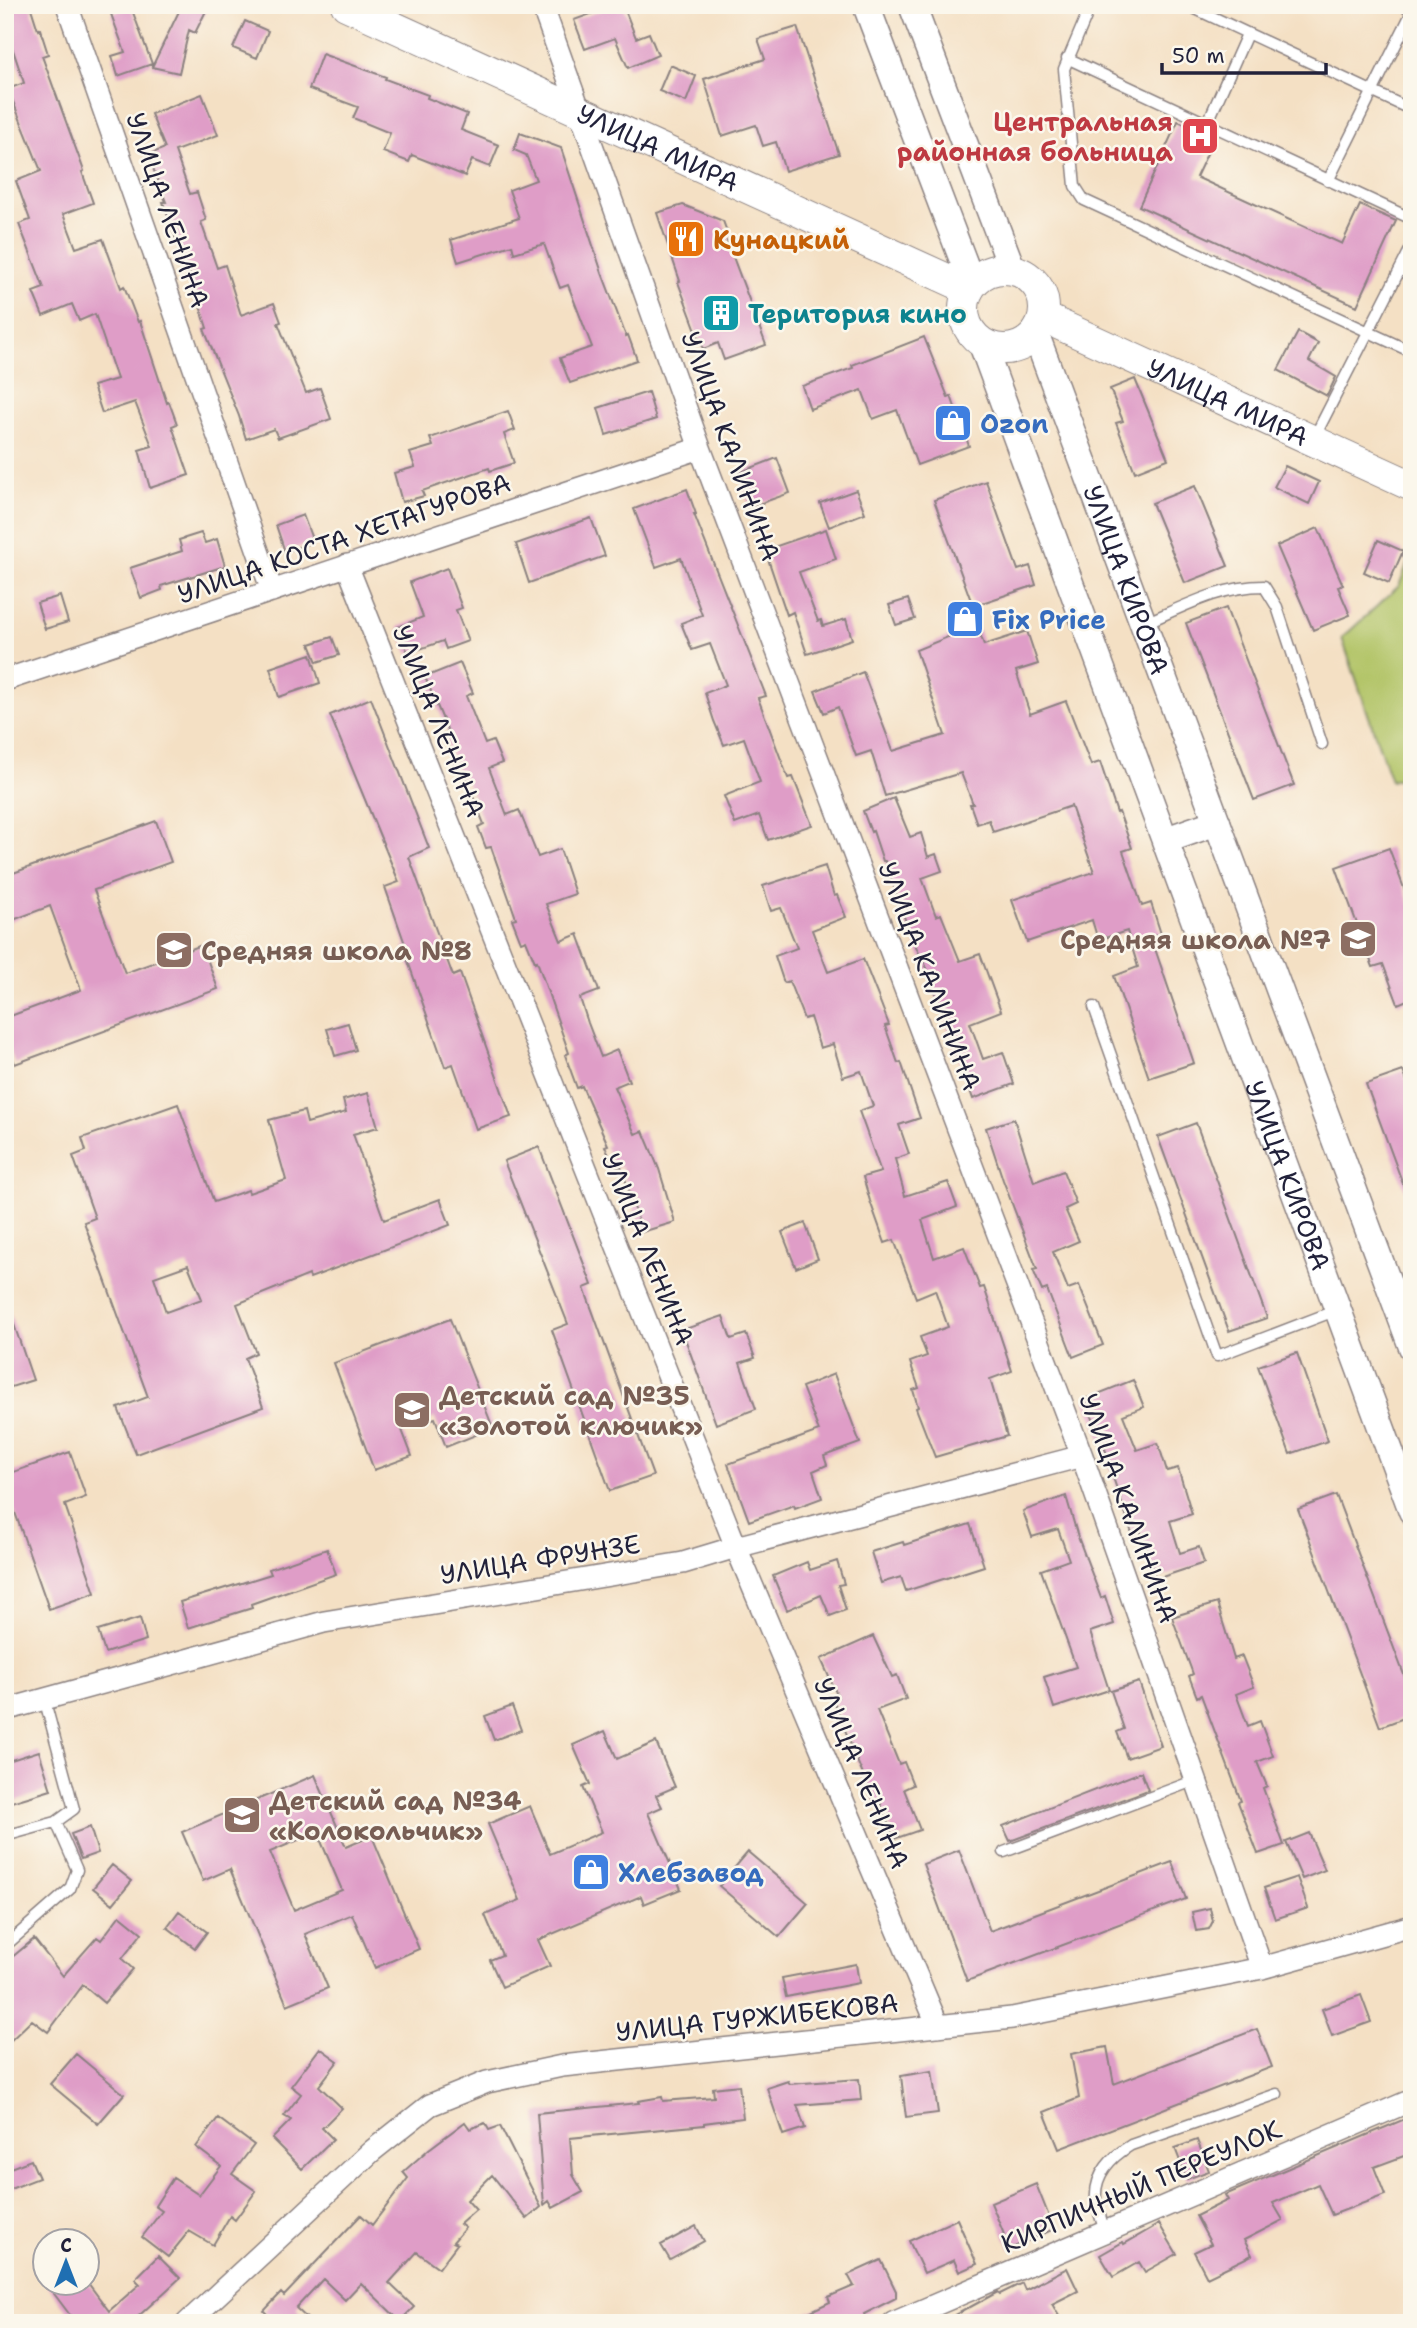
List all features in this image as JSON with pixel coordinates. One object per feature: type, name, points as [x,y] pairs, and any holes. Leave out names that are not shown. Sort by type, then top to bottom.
[{"type":"main road","name":"УЛИЦА МИРА","points":[[346,5],[582,114],[970,287]]},
{"type":"main road","points":[[970,287],[983,275],[997,269],[1012,269]]},
{"type":"main road","name":"УЛИЦА КИРОВА","points":[[1012,269],[1027,275],[1038,286],[1045,301],[1040,326]]},
{"type":"main road","name":"УЛИЦА КИРОВА","points":[[970,287],[964,304],[965,319],[971,333],[982,344]]},
{"type":"main road","name":"УЛИЦА МИРА","points":[[1040,326],[1412,486]]},
{"type":"main road","points":[[982,344],[1011,350],[1025,345],[1040,326]]},
{"type":"street","name":"УЛИЦА ЛЕНИНА","points":[[67,5],[272,591]]},
{"type":"street","name":"УЛИЦА КАЛИНИНА","points":[[542,5],[700,448],[1082,1456],[1262,1968]]},
{"type":"street","name":"УЛИЦА КИРОВА","points":[[866,5],[970,287]]},
{"type":"street","points":[[912,5],[1012,269]]},
{"type":"street","name":"УЛИЦА КИРОВА","points":[[1040,326],[1143,624],[1412,1347]]},
{"type":"street","name":"УЛИЦА КИРОВА","points":[[982,344],[1412,1511]]},
{"type":"street","name":"УЛИЦА КОСТА ХЕТАГУРОВА","points":[[5,680],[700,448]]},
{"type":"street","name":"УЛИЦА ЛЕНИНА","points":[[347,565],[736,1547],[938,2026]]},
{"type":"street","points":[[1166,840],[1217,822]]},
{"type":"street","name":"УЛИЦА ФРУНЗЕ","points":[[7,1703],[44,1698],[324,1622],[683,1563],[1082,1456]]},
{"type":"street","name":"УЛИЦА ГУРЖИБЕКОВА","points":[[187,2323],[372,2151],[429,2105],[487,2082],[562,2066],[1012,2018],[1262,1968],[1412,1926]]},
{"type":"street","name":"КИРПИЧНЫЙ ПЕРЕУЛОК","points":[[893,2323],[1412,2100]]},
{"type":"lane","points":[[1091,5],[1064,69],[1075,186],[1084,200],[1412,352]]},
{"type":"lane","points":[[1187,5],[1412,110]]},
{"type":"lane","points":[[1328,181],[1412,11],[1402,5]]},
{"type":"lane","points":[[1207,124],[1247,34]]},
{"type":"lane","points":[[1067,58],[1412,219]]},
{"type":"lane","points":[[1312,441],[1412,246]]},
{"type":"lane","points":[[1143,624],[1223,590],[1264,586],[1278,607],[1322,744]]},
{"type":"lane","points":[[1094,1007],[1217,1356],[1338,1310]]},
{"type":"lane","points":[[5,1836],[56,1822],[74,1809],[44,1698]]},
{"type":"lane","points":[[1004,1852],[1196,1780]]},
{"type":"lane","points":[[5,1947],[70,1889],[77,1870],[56,1822]]},
{"type":"lane","points":[[1105,2232],[1095,2197],[1100,2175],[1114,2156],[1131,2144],[1277,2094]]},
{"type":"green space","points":[[1412,552],[1412,774],[1391,781],[1342,638],[1399,586]]},
{"type":"building","points":[[5,5],[30,5],[38,30],[40,29],[48,54],[42,56],[93,203],[63,214],[76,248],[103,239],[121,288],[124,286],[138,322],[140,321],[167,403],[169,402],[177,424],[172,426],[189,475],[150,488],[139,450],[152,446],[135,402],[102,413],[93,386],[117,379],[95,314],[79,321],[72,304],[43,316],[33,292],[44,288],[19,224],[30,220],[16,181],[41,171],[8,89],[24,83],[5,26]]},
{"type":"building","points":[[182,5],[209,5],[195,33],[189,30],[179,73],[152,67]]},
{"type":"building","points":[[600,5],[623,5],[636,38],[649,33],[658,55],[628,68],[615,38],[585,49],[574,20],[602,10]]},
{"type":"building","points":[[131,7],[152,64],[118,76],[112,56],[125,52],[111,14]]},
{"type":"building","points":[[245,21],[268,31],[257,58],[233,48]]},
{"type":"building","points":[[797,27],[839,154],[785,171],[776,142],[763,146],[756,125],[722,136],[704,79],[765,59],[758,39]]},
{"type":"building","points":[[322,54],[386,77],[385,79],[428,95],[427,98],[467,114],[461,130],[499,145],[490,167],[472,160],[465,176],[412,155],[409,162],[383,152],[390,133],[353,118],[358,107],[309,89]]},
{"type":"building","points":[[670,65],[696,76],[686,102],[659,91]]},
{"type":"building","points":[[202,94],[218,135],[175,151],[190,194],[197,192],[206,220],[201,222],[217,268],[225,265],[241,315],[274,303],[281,322],[278,323],[306,393],[320,388],[331,419],[278,438],[274,429],[246,439],[204,329],[207,328],[189,271],[148,155],[165,148],[151,114]]},
{"type":"building","points":[[1178,121],[1215,137],[1196,177],[1342,244],[1360,205],[1396,221],[1357,306],[1139,206]]},
{"type":"building","points":[[520,133],[561,148],[602,273],[637,360],[570,383],[560,358],[592,347],[568,285],[560,288],[544,244],[514,253],[512,245],[458,262],[451,240],[519,218],[509,190],[536,180],[526,155],[514,150]]},
{"type":"building","points":[[683,205],[723,221],[730,240],[727,241],[766,345],[724,360],[718,343],[703,349],[678,282],[680,281],[657,213]]},
{"type":"building","points":[[1298,332],[1318,343],[1309,361],[1336,377],[1327,396],[1278,370]]},
{"type":"building","points":[[924,337],[948,397],[951,396],[969,446],[917,465],[897,410],[873,419],[862,390],[810,409],[802,386],[853,368],[852,365]]},
{"type":"building","points":[[1135,379],[1168,459],[1135,472],[1116,423],[1123,421],[1110,389]]},
{"type":"building","points":[[648,392],[656,419],[606,435],[598,408]]},
{"type":"building","points":[[508,411],[515,430],[504,434],[514,463],[490,471],[489,468],[422,491],[424,496],[402,502],[394,473],[415,467],[410,453],[433,446],[430,438]]},
{"type":"building","points":[[777,458],[790,493],[750,507],[738,473]]},
{"type":"building","points":[[1285,466],[1319,482],[1309,504],[1274,487]]},
{"type":"building","points":[[986,481],[1018,570],[1030,566],[1036,585],[973,606],[934,500]]},
{"type":"building","points":[[1195,486],[1228,566],[1185,583],[1152,503]]},
{"type":"building","points":[[687,489],[694,514],[766,696],[758,698],[788,778],[793,777],[812,825],[768,840],[759,815],[735,824],[724,796],[760,782],[744,738],[724,745],[714,721],[705,693],[726,685],[710,644],[692,650],[681,623],[702,615],[681,558],[656,567],[634,509]]},
{"type":"building","points":[[856,490],[865,513],[829,527],[820,503]]},
{"type":"building","points":[[303,515],[313,542],[285,552],[276,525]]},
{"type":"building","points":[[591,518],[605,556],[529,583],[516,544]]},
{"type":"building","points":[[1318,528],[1343,585],[1338,587],[1350,615],[1313,630],[1277,546]]},
{"type":"building","points":[[826,529],[836,559],[799,572],[818,621],[821,620],[823,626],[846,619],[852,639],[807,654],[793,612],[787,615],[765,550]]},
{"type":"building","points":[[201,533],[205,543],[217,539],[225,566],[161,586],[162,590],[141,598],[130,568],[182,551],[179,540]]},
{"type":"building","points":[[1378,540],[1403,551],[1389,583],[1364,572]]},
{"type":"building","points":[[447,568],[462,608],[456,610],[468,641],[446,649],[443,641],[408,653],[398,627],[423,617],[410,582]]},
{"type":"building","points":[[60,596],[68,622],[45,629],[37,603]]},
{"type":"building","points":[[908,599],[915,619],[896,625],[889,605]]},
{"type":"building","points":[[1226,608],[1294,785],[1254,800],[1186,623]]},
{"type":"building","points":[[977,625],[984,645],[1027,631],[1038,664],[1016,671],[1030,714],[1066,701],[1091,765],[1100,762],[1132,848],[1123,851],[1142,906],[1151,903],[1161,934],[1151,937],[1194,1063],[1149,1078],[1114,976],[1138,967],[1127,931],[1098,940],[1092,920],[1027,942],[1012,900],[1094,872],[1071,806],[993,832],[989,820],[977,824],[970,804],[973,804],[961,773],[885,796],[871,751],[856,756],[838,707],[824,713],[815,691],[863,672],[893,751],[945,735],[916,650]]},
{"type":"building","points":[[332,637],[339,655],[317,662],[310,644]]},
{"type":"building","points":[[311,654],[320,683],[279,697],[270,668]]},
{"type":"building","points":[[460,663],[473,693],[466,696],[485,744],[493,741],[502,763],[489,768],[507,815],[519,810],[538,857],[560,849],[575,894],[546,904],[561,941],[578,934],[599,991],[580,998],[588,1023],[601,1057],[617,1050],[629,1081],[614,1087],[635,1134],[643,1131],[659,1169],[675,1222],[642,1232],[621,1166],[615,1168],[582,1086],[577,1088],[565,1055],[569,1053],[537,961],[535,962],[526,940],[521,942],[512,919],[516,918],[491,847],[486,848],[478,827],[484,824],[465,777],[460,779],[444,736],[449,734],[425,677]]},
{"type":"building","points":[[371,698],[429,848],[409,857],[453,976],[460,973],[511,1117],[476,1129],[453,1064],[445,1067],[403,947],[406,947],[385,887],[399,882],[330,715]]},
{"type":"building","points":[[894,798],[910,837],[921,833],[928,857],[936,854],[942,871],[922,878],[936,916],[941,914],[960,961],[980,954],[1001,1011],[970,1023],[983,1059],[1003,1052],[1014,1084],[973,1099],[923,958],[908,928],[885,861],[863,811]]},
{"type":"building","points":[[156,821],[171,862],[94,890],[125,973],[202,945],[218,989],[15,1064],[5,1038],[5,1018],[81,990],[50,906],[5,923],[5,876]]},
{"type":"building","points":[[1389,848],[1412,910],[1412,998],[1398,1004],[1383,964],[1373,967],[1336,867]]},
{"type":"building","points":[[825,866],[834,896],[837,895],[846,917],[812,930],[828,972],[863,959],[889,1025],[885,1026],[898,1063],[901,1062],[920,1118],[899,1125],[909,1154],[895,1159],[905,1196],[948,1182],[957,1207],[922,1220],[934,1258],[964,1247],[980,1288],[984,1287],[1012,1371],[990,1379],[1007,1436],[935,1457],[916,1408],[918,1407],[913,1390],[919,1388],[910,1362],[927,1356],[920,1337],[948,1327],[935,1290],[916,1298],[894,1240],[885,1243],[870,1201],[863,1177],[881,1172],[859,1111],[873,1106],[861,1071],[843,1077],[833,1044],[820,1048],[810,1017],[804,1019],[789,981],[784,983],[775,956],[797,948],[781,908],[771,911],[763,886]]},
{"type":"building","points":[[348,1023],[356,1050],[335,1056],[327,1029]]},
{"type":"building","points":[[1403,1071],[1412,1093],[1412,1203],[1366,1084]]},
{"type":"building","points":[[368,1093],[378,1127],[353,1134],[384,1220],[440,1199],[450,1225],[310,1278],[309,1275],[237,1304],[256,1353],[245,1358],[263,1407],[136,1454],[118,1408],[148,1397],[84,1222],[95,1218],[73,1156],[86,1151],[82,1138],[178,1104],[214,1202],[286,1180],[269,1120],[304,1111],[307,1123],[346,1112],[343,1100]],"holes":[[[188,1265],[202,1299],[166,1312],[154,1277]]]},
{"type":"building","points":[[1014,1119],[1034,1182],[1063,1171],[1076,1204],[1065,1209],[1079,1241],[1053,1252],[1068,1289],[1079,1285],[1103,1345],[1073,1357],[1047,1289],[1042,1291],[1033,1270],[1037,1269],[986,1128]]},
{"type":"building","points":[[1196,1123],[1267,1318],[1229,1331],[1158,1137]]},
{"type":"building","points":[[539,1147],[592,1285],[584,1288],[653,1476],[610,1491],[552,1330],[568,1324],[504,1161]]},
{"type":"building","points":[[805,1223],[818,1259],[796,1268],[782,1232]]},
{"type":"building","points":[[8,1307],[33,1380],[5,1389],[5,1308]]},
{"type":"building","points":[[723,1316],[731,1339],[746,1334],[755,1358],[740,1363],[756,1409],[716,1424],[682,1330]]},
{"type":"building","points":[[450,1319],[493,1428],[446,1447],[435,1418],[402,1430],[412,1456],[374,1470],[334,1363]]},
{"type":"building","points":[[1297,1353],[1328,1441],[1290,1454],[1258,1366]]},
{"type":"building","points":[[834,1374],[860,1443],[824,1456],[827,1465],[813,1471],[822,1498],[749,1521],[728,1464],[819,1431],[802,1387]]},
{"type":"building","points":[[1133,1380],[1144,1407],[1123,1415],[1137,1450],[1158,1443],[1167,1471],[1178,1468],[1192,1514],[1170,1521],[1180,1553],[1199,1547],[1204,1563],[1156,1579],[1140,1530],[1132,1533],[1107,1460],[1109,1459],[1085,1399]]},
{"type":"building","points":[[70,1452],[86,1497],[65,1505],[95,1593],[49,1609],[5,1484],[5,1475]]},
{"type":"building","points":[[1336,1495],[1412,1696],[1412,1715],[1380,1727],[1298,1509]]},
{"type":"building","points":[[1066,1496],[1078,1537],[1101,1598],[1105,1596],[1114,1624],[1090,1632],[1109,1690],[1054,1708],[1044,1677],[1076,1667],[1041,1570],[1069,1560],[1058,1529],[1032,1537],[1023,1511]]},
{"type":"building","points":[[970,1524],[984,1566],[906,1591],[901,1577],[881,1583],[871,1552],[903,1542],[904,1545]]},
{"type":"building","points":[[327,1549],[336,1574],[251,1604],[252,1608],[188,1628],[180,1602],[271,1574],[269,1569]]},
{"type":"building","points":[[837,1561],[844,1584],[838,1585],[846,1610],[830,1616],[821,1595],[787,1610],[773,1576],[807,1562],[810,1570]]},
{"type":"building","points":[[1217,1603],[1234,1659],[1242,1656],[1254,1687],[1236,1694],[1248,1726],[1260,1721],[1273,1756],[1257,1762],[1267,1786],[1263,1788],[1284,1845],[1258,1854],[1201,1695],[1197,1697],[1189,1676],[1193,1674],[1172,1617]]},
{"type":"building","points":[[140,1618],[146,1640],[105,1653],[98,1631]]},
{"type":"building","points":[[873,1636],[892,1677],[897,1675],[906,1699],[877,1710],[899,1764],[904,1762],[913,1785],[904,1789],[920,1830],[894,1839],[879,1799],[874,1801],[858,1763],[833,1699],[838,1697],[821,1659]]},
{"type":"building","points":[[1139,1682],[1161,1746],[1127,1758],[1117,1732],[1124,1729],[1111,1691]]},
{"type":"building","points":[[512,1706],[521,1730],[494,1740],[485,1716]]},
{"type":"building","name":"Хлебзавод","points":[[605,1731],[617,1759],[656,1742],[675,1787],[656,1795],[662,1807],[648,1813],[681,1889],[644,1904],[641,1896],[538,1940],[550,1966],[502,1987],[490,1960],[502,1955],[485,1915],[520,1900],[488,1824],[530,1806],[550,1854],[602,1832],[583,1787],[590,1784],[573,1745]]},
{"type":"building","points":[[39,1751],[51,1790],[5,1804],[5,1762]]},
{"type":"building","points":[[1141,1772],[1148,1790],[1010,1841],[1003,1826]]},
{"type":"building","points":[[315,1775],[346,1847],[372,1836],[419,1949],[375,1968],[352,1914],[305,1934],[328,1988],[287,2005],[230,1869],[203,1881],[182,1832]],"holes":[[[317,1832],[342,1890],[294,1910],[270,1852]]]},
{"type":"building","points":[[90,1827],[98,1853],[81,1859],[71,1834]]},
{"type":"building","points":[[1309,1833],[1325,1870],[1302,1879],[1286,1842]]},
{"type":"building","points":[[959,1850],[990,1931],[1172,1862],[1186,1899],[967,1981],[923,1864]]},
{"type":"building","points":[[748,1852],[808,1903],[779,1937],[719,1886]]},
{"type":"building","points":[[112,1865],[132,1881],[113,1904],[93,1888]]},
{"type":"building","points":[[1297,1877],[1308,1908],[1275,1919],[1264,1888]]},
{"type":"building","points":[[1210,1908],[1213,1921],[1209,1929],[1196,1931],[1192,1912]]},
{"type":"building","points":[[179,1911],[207,1932],[195,1948],[167,1927]]},
{"type":"building","points":[[120,1915],[142,1933],[122,1959],[133,1969],[104,2003],[83,1985],[48,2032],[32,2020],[5,2046],[5,1963],[34,1939],[63,1976],[97,1937],[101,1940]]},
{"type":"building","points":[[856,1964],[859,1983],[786,1997],[782,1978]]},
{"type":"building","points":[[1361,1995],[1371,2022],[1332,2036],[1322,2009]]},
{"type":"building","points":[[1257,2029],[1272,2067],[1059,2149],[1044,2112],[1079,2098],[1071,2054],[1107,2047],[1114,2084]]},
{"type":"building","points":[[320,2048],[338,2061],[319,2086],[342,2108],[322,2128],[333,2139],[302,2169],[272,2139],[291,2120],[284,2116],[301,2094],[291,2086]]},
{"type":"building","points":[[76,2054],[124,2094],[98,2124],[50,2084]]},
{"type":"building","points":[[932,2071],[938,2113],[906,2117],[901,2076]]},
{"type":"building","points":[[859,2079],[861,2100],[797,2105],[805,2128],[783,2135],[767,2088],[788,2081],[790,2084]]},
{"type":"building","points":[[739,2085],[743,2118],[704,2125],[570,2138],[573,2175],[583,2192],[553,2208],[549,2201],[544,2205],[537,2113],[639,2103],[638,2101],[662,2097],[663,2101],[714,2097],[713,2088]]},
{"type":"building","points":[[1412,2116],[1412,2153],[1374,2167],[1385,2195],[1332,2215],[1318,2184],[1273,2203],[1283,2220],[1244,2240],[1252,2255],[1207,2277],[1194,2252],[1211,2244],[1196,2216],[1228,2200],[1225,2195]]},
{"type":"building","points":[[218,2118],[254,2145],[232,2174],[256,2191],[235,2220],[230,2216],[213,2245],[189,2231],[168,2257],[142,2237],[162,2211],[155,2206],[173,2178],[199,2195],[221,2166],[196,2147]]},
{"type":"building","points":[[465,2122],[470,2129],[485,2123],[489,2130],[500,2126],[541,2207],[527,2219],[492,2175],[467,2200],[476,2210],[460,2224],[465,2228],[453,2242],[457,2244],[439,2268],[417,2252],[389,2283],[414,2307],[400,2321],[361,2283],[345,2300],[323,2279],[296,2308],[312,2323],[275,2323],[264,2311],[281,2293],[284,2296],[361,2215],[372,2225],[408,2178],[403,2172]]},
{"type":"building","points":[[1197,2140],[1209,2171],[1187,2179],[1175,2148]]},
{"type":"building","points":[[31,2160],[39,2178],[5,2191],[5,2170]]},
{"type":"building","points":[[1036,2184],[1054,2229],[1010,2249],[991,2203]]},
{"type":"building","points":[[957,2219],[977,2264],[959,2272],[954,2260],[924,2273],[909,2241]]},
{"type":"building","points":[[1159,2224],[1177,2254],[1145,2272],[1139,2262],[1113,2277],[1100,2255]]},
{"type":"building","points":[[696,2226],[704,2241],[670,2260],[661,2245]]},
{"type":"building","points":[[158,2256],[180,2278],[131,2323],[76,2323],[56,2296],[98,2296],[109,2311],[140,2284],[135,2279]]},
{"type":"building","points":[[881,2260],[896,2291],[896,2298],[864,2314],[868,2323],[786,2323],[830,2302],[828,2297],[854,2286],[848,2275]]},
{"type":"building","points":[[1067,2268],[1078,2291],[1052,2304],[1063,2323],[941,2323],[998,2292],[1000,2294],[1022,2283],[1025,2290]]},
{"type":"place","name":"Центральная районная больница","points":[[1200,136]]},
{"type":"place","name":"Кунацкий","points":[[686,239]]},
{"type":"place","name":"Територия кино","points":[[721,313]]},
{"type":"place","name":"Ozon","points":[[953,423]]},
{"type":"place","name":"Fix Price","points":[[965,619]]},
{"type":"place","name":"Средняя школа №7","points":[[1358,939]]},
{"type":"place","name":"Средняя школа №8","points":[[174,950]]},
{"type":"place","name":"Детский сад №35 «Золотой ключик»","points":[[412,1410]]},
{"type":"place","name":"Детский сад №34 «Колокольчик»","points":[[242,1815]]},
{"type":"place","name":"Хлебзавод","points":[[591,1872]]}]
